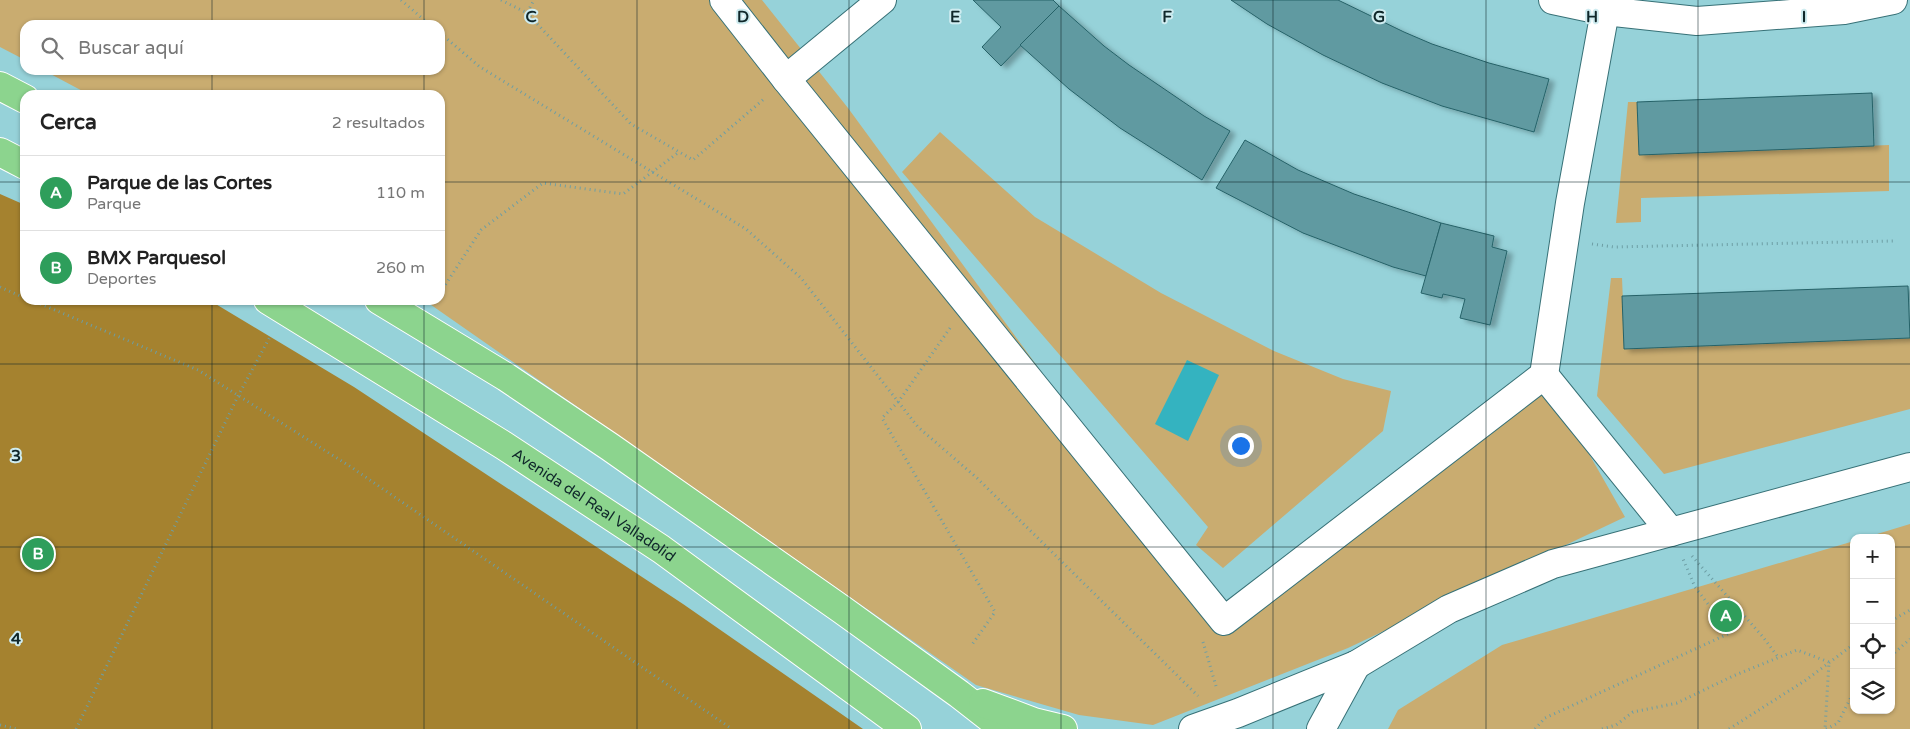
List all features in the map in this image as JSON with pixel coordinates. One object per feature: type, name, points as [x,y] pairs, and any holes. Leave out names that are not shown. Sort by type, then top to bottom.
[{"type":"highway","points":[[0,86],[20,96]]},
{"type":"highway","points":[[0,152],[20,162]]},
{"type":"highway","name":"Avenida del Real Valladolid","points":[[276,305],[504,445],[661,549],[906,729]]},
{"type":"highway","points":[[387,305],[506,377],[594,436],[959,694],[1004,729]]},
{"type":"highway","points":[[959,694],[1034,722],[1063,729]]},
{"type":"street","points":[[724,0],[1224,621],[1544,375],[1570,203],[1605,11]]},
{"type":"street","points":[[786,79],[882,0]]},
{"type":"street","points":[[1553,0],[1605,11],[1696,21],[1844,10],[1893,0]]},
{"type":"street","points":[[1544,375],[1671,532]]},
{"type":"street","points":[[1205,724],[1238,713],[1356,665],[1449,609],[1553,564],[1910,467]]},
{"type":"street","points":[[1321,729],[1356,665]]},
{"type":"path","points":[[400,0],[424,20]]},
{"type":"path","points":[[501,0],[527,13],[631,124],[693,160],[786,79]]},
{"type":"path","points":[[527,13],[534,0]]},
{"type":"path","points":[[445,37],[480,67],[746,229],[802,278],[918,426],[977,478],[1196,694],[1205,724]]},
{"type":"path","points":[[445,284],[481,230],[542,183],[623,194],[679,152]]},
{"type":"path","points":[[1564,240],[1614,247],[1894,240]]},
{"type":"path","points":[[0,287],[20,296]]},
{"type":"path","points":[[967,303],[899,401],[882,418],[995,612],[971,646]]},
{"type":"path","points":[[43,305],[198,370],[351,467],[732,729]]},
{"type":"path","points":[[76,729],[238,396],[274,330]]},
{"type":"path","points":[[1671,532],[1764,637],[1778,658]]},
{"type":"path","points":[[1535,729],[1545,718],[1730,633],[1695,587],[1671,532]]},
{"type":"path","points":[[1895,619],[1910,610]]},
{"type":"path","points":[[1895,652],[1910,639]]},
{"type":"path","points":[[1728,729],[1806,680],[1850,647]]},
{"type":"path","points":[[1602,729],[1616,725],[1633,712],[1678,703],[1733,676],[1797,650],[1830,662]]},
{"type":"path","points":[[1830,662],[1825,729],[1838,723],[1850,699]]},
{"type":"path","points":[[0,725],[16,729]]},
{"type":"shaded area","points":[[0,0],[762,0],[848,108],[1224,621],[1544,375],[1625,517],[1348,648],[1153,725],[1079,715],[976,685],[431,305],[445,305],[445,90],[81,90],[52,75],[445,75],[445,20],[20,20],[20,57],[0,47]]},
{"type":"shaded area","points":[[1628,102],[1637,102],[1639,155],[1889,145],[1889,191],[1641,198],[1641,222],[1616,223]]},
{"type":"shaded area","points":[[940,132],[1035,217],[1161,293],[1274,351],[1343,379],[1391,391],[1383,431],[1223,568],[1196,545],[1208,527],[902,172]]},
{"type":"shaded area","points":[[0,194],[20,203],[20,305],[217,305],[354,387],[683,604],[863,729],[0,729]]},
{"type":"shaded area","points":[[1611,278],[1622,278],[1625,349],[1910,338],[1910,409],[1664,474],[1597,396]]},
{"type":"shaded area","points":[[1910,524],[1910,729],[1388,729],[1398,710],[1502,645],[1850,542],[1850,714],[1895,714],[1895,534],[1877,534]]},
{"type":"water","points":[[1187,360],[1219,375],[1188,441],[1155,424]]},
{"type":"building","points":[[973,0],[1053,0],[1059,6],[1001,66],[982,47],[1001,27]]},
{"type":"building","points":[[1231,0],[1338,0],[1432,44],[1489,63],[1549,79],[1534,132],[1442,106],[1382,83],[1323,55],[1267,24]]},
{"type":"building","points":[[1059,6],[1104,46],[1129,65],[1204,116],[1230,131],[1202,180],[1120,128],[1069,89],[1020,45]]},
{"type":"building","points":[[1872,93],[1874,146],[1639,155],[1637,102]]},
{"type":"building","points":[[1245,140],[1298,170],[1354,194],[1441,223],[1426,276],[1393,267],[1303,233],[1216,188]]},
{"type":"building","points":[[1441,223],[1494,236],[1492,247],[1507,251],[1490,325],[1460,318],[1465,299],[1443,294],[1442,298],[1421,293]]},
{"type":"building","points":[[1908,286],[1910,338],[1624,349],[1622,296]]},
{"type":"place","name":"BMX Parquesol","points":[[38,554]]},
{"type":"place","name":"Parque de las Cortes","points":[[1726,616]]}]
